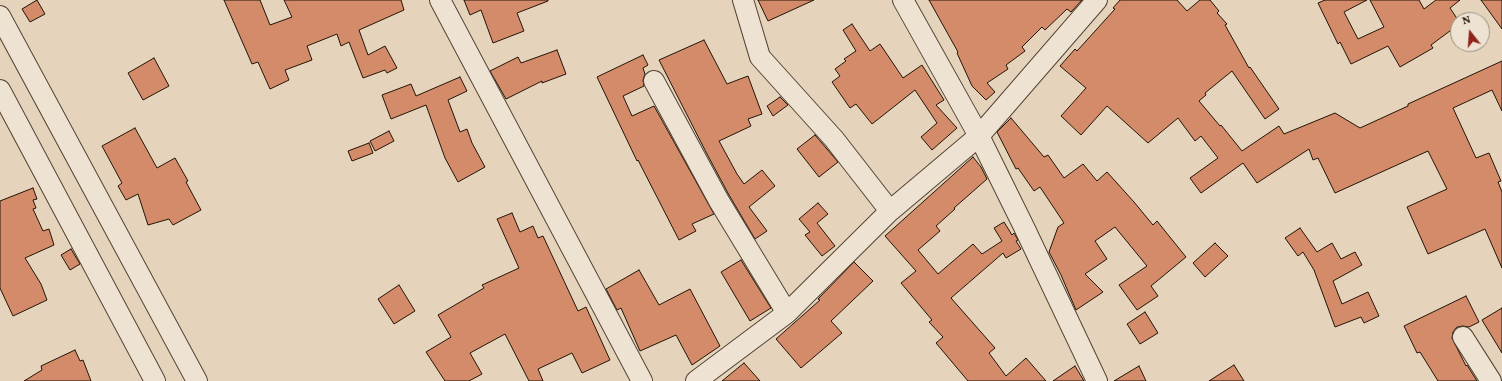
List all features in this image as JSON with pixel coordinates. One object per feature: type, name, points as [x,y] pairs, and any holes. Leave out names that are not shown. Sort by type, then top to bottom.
[{"type":"street","points":[[440,0],[642,381]]},
{"type":"street","points":[[743,0],[760,57],[834,139],[890,211]]},
{"type":"street","points":[[903,0],[979,136],[1097,381]]},
{"type":"street","points":[[696,381],[787,313],[890,211],[979,136],[1097,0]]},
{"type":"street","points":[[0,16],[197,381]]},
{"type":"street","points":[[654,81],[719,201],[787,313]]},
{"type":"street","points":[[0,90],[155,381]]},
{"type":"street","points":[[1463,336],[1491,381]]},
{"type":"building","points":[[37,0],[45,14],[30,22],[22,9]]},
{"type":"building","points":[[224,0],[260,0],[270,25],[292,17],[284,0],[401,0],[404,10],[359,30],[368,55],[385,46],[397,68],[387,73],[385,70],[363,78],[349,42],[341,46],[337,34],[307,46],[312,60],[285,70],[289,80],[270,89],[258,62],[252,64]]},
{"type":"building","points":[[464,0],[548,1],[517,13],[524,31],[493,43],[481,10],[470,15]]},
{"type":"building","points":[[758,0],[814,0],[768,21]]},
{"type":"building","points":[[929,0],[1082,0],[1071,12],[1067,9],[1045,30],[1042,27],[1022,47],[1025,51],[1006,65],[1008,69],[987,83],[995,92],[986,100],[972,86],[957,53],[958,52]]},
{"type":"building","points":[[1120,0],[1177,0],[1187,11],[1200,0],[1210,0],[1219,11],[1217,13],[1227,24],[1225,25],[1249,68],[1250,67],[1279,109],[1265,119],[1232,71],[1205,93],[1206,95],[1199,101],[1242,151],[1279,126],[1284,134],[1335,113],[1360,128],[1408,106],[1408,104],[1502,61],[1502,111],[1492,90],[1453,108],[1476,158],[1489,153],[1501,181],[1498,182],[1502,192],[1502,268],[1485,229],[1428,254],[1407,207],[1447,189],[1428,151],[1335,193],[1318,158],[1313,160],[1309,149],[1257,183],[1243,163],[1201,193],[1190,178],[1218,158],[1201,136],[1195,141],[1178,118],[1148,143],[1107,106],[1081,135],[1061,116],[1086,88],[1060,66],[1075,49],[1077,51],[1115,9],[1113,8]]},
{"type":"building","points":[[1325,0],[1367,0],[1344,12],[1358,39],[1384,27],[1370,0],[1419,0],[1424,9],[1436,0],[1460,0],[1450,8],[1453,12],[1450,12],[1450,31],[1431,45],[1433,48],[1400,67],[1388,46],[1351,64],[1340,42],[1338,44],[1318,3]]},
{"type":"building","points":[[1481,0],[1502,0],[1502,29],[1490,12]]},
{"type":"building","points":[[852,24],[870,51],[880,44],[903,78],[922,65],[944,100],[936,105],[957,128],[932,150],[921,137],[937,123],[915,90],[872,124],[856,104],[850,108],[832,82],[840,76],[835,69],[846,61],[844,59],[856,51],[843,30]]},
{"type":"building","points":[[704,40],[727,84],[748,76],[762,114],[748,119],[751,126],[719,141],[744,184],[762,170],[775,186],[749,207],[767,231],[755,239],[707,154],[659,60]]},
{"type":"building","points":[[557,50],[566,74],[542,83],[542,81],[506,99],[490,71],[518,57],[521,63]]},
{"type":"building","points":[[643,55],[648,65],[643,68],[645,74],[643,80],[644,86],[623,96],[632,116],[654,106],[714,214],[692,224],[696,231],[679,240],[638,160],[637,161],[597,77]]},
{"type":"building","points":[[154,58],[169,86],[143,100],[128,73]]},
{"type":"building","points":[[460,77],[467,91],[448,100],[460,132],[467,129],[472,143],[485,167],[458,182],[445,158],[426,105],[391,119],[382,95],[411,84],[416,96]]},
{"type":"building","points":[[780,97],[788,105],[773,116],[767,106]]},
{"type":"building","points":[[1011,118],[1044,157],[1048,155],[1064,178],[1083,164],[1097,181],[1107,172],[1153,225],[1157,221],[1186,257],[1151,286],[1158,296],[1137,310],[1119,285],[1147,266],[1115,227],[1095,241],[1107,259],[1085,274],[1103,292],[1076,310],[1049,252],[1058,227],[1064,223],[1040,187],[1034,191],[1018,168],[1016,169],[997,132]]},
{"type":"building","points":[[135,128],[157,168],[175,158],[188,181],[186,182],[201,210],[173,225],[169,219],[148,225],[138,194],[126,200],[118,186],[122,183],[102,146]]},
{"type":"building","points":[[389,131],[394,141],[375,151],[370,141]]},
{"type":"building","points":[[815,135],[838,162],[819,177],[797,149]]},
{"type":"building","points":[[369,143],[373,153],[352,161],[348,151]]},
{"type":"building","points":[[973,157],[981,167],[987,179],[936,226],[940,231],[918,250],[938,274],[973,244],[982,254],[1002,241],[994,228],[1004,222],[1012,235],[1014,233],[1018,240],[1016,241],[1021,249],[1006,258],[1003,253],[951,298],[995,348],[989,353],[1006,376],[1026,358],[1046,381],[968,381],[936,343],[943,337],[929,322],[932,320],[901,283],[916,271],[885,236]]},
{"type":"building","points":[[33,188],[37,199],[33,200],[36,208],[33,209],[43,231],[49,229],[54,245],[25,258],[41,284],[47,300],[13,316],[0,288],[0,201]]},
{"type":"building","points":[[818,203],[828,214],[817,223],[835,246],[822,256],[805,235],[810,232],[799,219]]},
{"type":"building","points":[[512,213],[520,232],[533,226],[538,238],[543,236],[578,311],[586,307],[610,360],[582,373],[572,353],[538,369],[543,381],[529,381],[505,334],[470,353],[482,374],[469,381],[445,381],[426,352],[451,337],[438,315],[484,288],[482,285],[519,268],[497,219]]},
{"type":"building","points":[[1300,228],[1317,252],[1332,243],[1341,259],[1355,252],[1362,265],[1333,281],[1342,304],[1368,292],[1379,316],[1364,323],[1361,317],[1335,327],[1314,270],[1303,252],[1298,256],[1285,238]]},
{"type":"building","points":[[1215,243],[1228,256],[1205,277],[1193,263]]},
{"type":"building","points":[[71,249],[80,264],[70,270],[61,255]]},
{"type":"building","points":[[741,260],[771,308],[750,321],[721,272]]},
{"type":"building","points":[[854,262],[873,281],[831,321],[842,333],[801,368],[776,339],[820,300],[818,299]]},
{"type":"building","points":[[639,270],[659,305],[690,289],[720,346],[692,365],[676,335],[640,351],[621,308],[617,310],[606,289]]},
{"type":"building","points":[[399,285],[415,311],[394,324],[378,299]]},
{"type":"building","points":[[1466,296],[1479,322],[1469,327],[1457,327],[1453,332],[1452,338],[1466,366],[1467,365],[1477,381],[1438,381],[1420,352],[1417,353],[1404,326]]},
{"type":"building","points":[[1502,308],[1502,353],[1482,320]]},
{"type":"building","points":[[1145,312],[1158,333],[1140,344],[1127,324]]},
{"type":"building","points":[[75,350],[80,361],[83,360],[91,381],[24,381],[42,370],[41,366]]},
{"type":"building","points":[[744,363],[760,381],[722,381]]},
{"type":"building","points":[[1234,365],[1244,381],[1209,381]]},
{"type":"building","points":[[1075,366],[1084,381],[1053,381]]},
{"type":"building","points":[[1139,366],[1146,381],[1114,381]]}]
